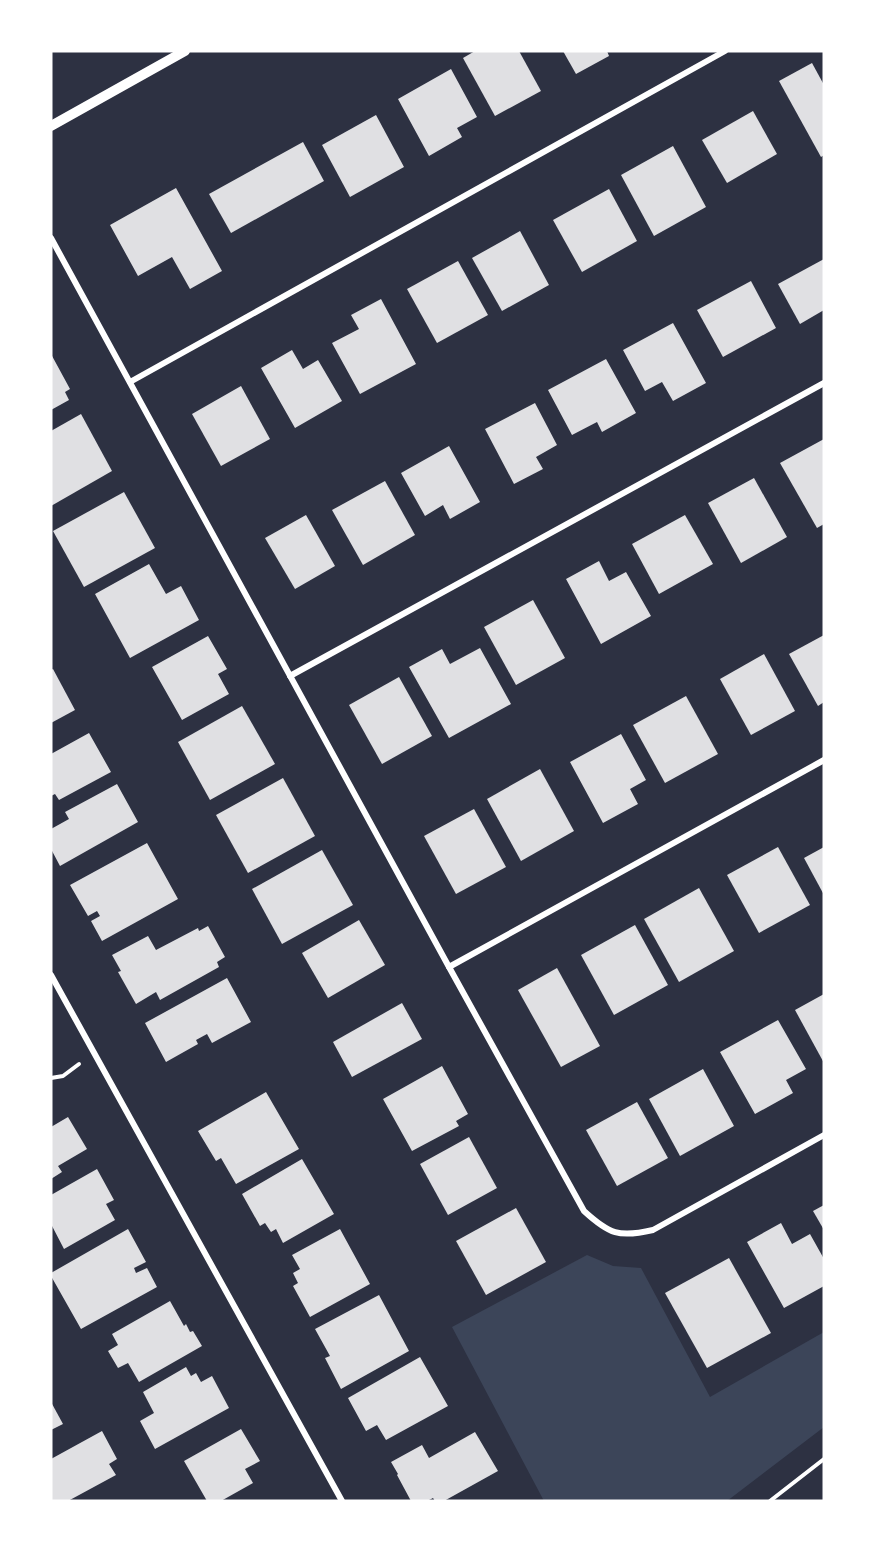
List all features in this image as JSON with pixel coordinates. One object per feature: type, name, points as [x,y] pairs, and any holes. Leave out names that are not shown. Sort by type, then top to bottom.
[{"type":"street","points":[[51,126],[185,51]]},
{"type":"street","points":[[130,382],[725,51]]},
{"type":"street","points":[[51,238],[448,967],[584,1211],[599,1225],[617,1233],[634,1235],[653,1230],[824,1135]]},
{"type":"street","points":[[290,676],[824,383]]},
{"type":"street","points":[[448,967],[824,760]]},
{"type":"street","points":[[51,975],[342,1501]]},
{"type":"path","points":[[51,1078],[63,1076],[95,1054]]},
{"type":"path","points":[[770,1501],[824,1459]]},
{"type":"shaded area","points":[[587,1255],[613,1266],[641,1268],[710,1397],[824,1332],[824,1427],[727,1501],[544,1501],[452,1327]]},
{"type":"building","points":[[475,51],[519,51],[541,91],[495,116],[463,58]]},
{"type":"building","points":[[563,51],[607,51],[609,56],[576,74]]},
{"type":"building","points":[[812,63],[824,85],[824,155],[821,157],[779,81]]},
{"type":"building","points":[[451,69],[477,117],[457,128],[462,137],[429,156],[398,99]]},
{"type":"building","points":[[753,111],[777,154],[727,183],[702,140]]},
{"type":"building","points":[[376,115],[404,167],[350,197],[322,145]]},
{"type":"building","points":[[303,142],[324,181],[231,233],[209,194]]},
{"type":"building","points":[[673,146],[706,207],[654,236],[621,175]]},
{"type":"building","points":[[176,188],[222,271],[190,289],[172,257],[138,276],[110,225]]},
{"type":"building","points":[[609,189],[637,241],[582,272],[553,220]]},
{"type":"building","points":[[520,231],[549,285],[502,311],[472,258]]},
{"type":"building","points":[[824,259],[824,310],[800,324],[778,284]]},
{"type":"building","points":[[458,261],[488,315],[437,343],[407,289]]},
{"type":"building","points":[[751,281],[776,328],[723,357],[697,310]]},
{"type":"building","points":[[381,299],[416,364],[360,394],[332,343],[359,329],[351,315]]},
{"type":"building","points":[[673,323],[706,383],[673,401],[662,382],[645,391],[623,350]]},
{"type":"building","points":[[292,350],[303,369],[318,360],[342,401],[295,428],[261,368]]},
{"type":"building","points":[[51,354],[70,389],[65,392],[69,400],[51,410]]},
{"type":"building","points":[[606,359],[636,413],[602,432],[597,422],[572,435],[548,390]]},
{"type":"building","points":[[241,386],[270,439],[221,466],[192,414]]},
{"type":"building","points":[[535,403],[557,445],[536,457],[543,469],[514,484],[485,429]]},
{"type":"building","points":[[81,414],[112,471],[51,506],[51,431]]},
{"type":"building","points":[[824,439],[824,524],[817,528],[780,463]]},
{"type":"building","points":[[449,446],[480,502],[450,519],[443,505],[425,516],[401,473]]},
{"type":"building","points":[[754,478],[787,537],[741,563],[708,503]]},
{"type":"building","points":[[385,481],[415,535],[363,565],[332,510]]},
{"type":"building","points":[[124,492],[155,548],[84,587],[53,531]]},
{"type":"building","points":[[306,515],[335,566],[295,589],[265,538]]},
{"type":"building","points":[[685,515],[713,564],[659,594],[632,544]]},
{"type":"building","points":[[599,561],[609,581],[626,572],[651,616],[601,644],[566,579]]},
{"type":"building","points":[[149,564],[166,594],[181,586],[199,620],[130,658],[95,594]]},
{"type":"building","points":[[533,600],[565,658],[516,685],[484,627]]},
{"type":"building","points":[[824,635],[824,702],[818,706],[789,654]]},
{"type":"building","points":[[208,636],[227,669],[218,674],[229,694],[182,720],[152,667]]},
{"type":"building","points":[[480,648],[511,704],[449,738],[409,667],[442,649],[450,664]]},
{"type":"building","points":[[764,654],[795,711],[751,735],[720,679]]},
{"type":"building","points":[[53,669],[75,710],[51,723],[51,670]]},
{"type":"building","points":[[399,677],[432,736],[382,764],[349,705]]},
{"type":"building","points":[[686,696],[718,754],[665,783],[633,725]]},
{"type":"building","points":[[242,706],[275,764],[210,800],[178,742]]},
{"type":"building","points":[[89,733],[111,772],[59,800],[55,794],[51,796],[51,754]]},
{"type":"building","points":[[621,734],[646,780],[630,789],[638,804],[603,823],[570,762]]},
{"type":"building","points":[[540,769],[574,831],[521,861],[487,799]]},
{"type":"building","points":[[283,778],[315,836],[248,873],[216,815]]},
{"type":"building","points":[[117,784],[138,822],[60,866],[51,849],[51,829],[69,819],[65,812]]},
{"type":"building","points":[[474,809],[506,867],[456,894],[424,836]]},
{"type":"building","points":[[147,843],[178,899],[102,941],[91,921],[100,916],[97,911],[88,916],[70,885]]},
{"type":"building","points":[[778,847],[810,905],[759,933],[727,875]]},
{"type":"building","points":[[824,847],[824,895],[804,858]]},
{"type":"building","points":[[322,850],[353,905],[282,944],[252,889]]},
{"type":"building","points":[[699,888],[734,951],[679,982],[644,919]]},
{"type":"building","points":[[359,920],[385,965],[328,998],[302,953]]},
{"type":"building","points":[[635,925],[668,985],[614,1015],[581,955]]},
{"type":"building","points":[[208,926],[225,957],[217,962],[219,967],[160,1000],[156,992],[136,1004],[118,972],[121,971],[112,955],[148,936],[156,950],[198,928],[199,931]]},
{"type":"building","points":[[557,968],[600,1046],[561,1067],[518,990]]},
{"type":"building","points":[[227,978],[251,1022],[212,1043],[207,1034],[196,1040],[198,1044],[166,1062],[145,1023]]},
{"type":"building","points":[[824,994],[824,1063],[795,1010]]},
{"type":"building","points":[[402,1003],[422,1039],[352,1077],[333,1042]]},
{"type":"building","points":[[778,1020],[806,1069],[786,1080],[793,1093],[755,1114],[720,1052]]},
{"type":"building","points":[[442,1066],[468,1114],[456,1121],[459,1126],[412,1151],[383,1099]]},
{"type":"building","points":[[703,1069],[734,1126],[680,1156],[649,1099]]},
{"type":"building","points":[[266,1092],[299,1149],[236,1184],[221,1158],[216,1161],[198,1131]]},
{"type":"building","points":[[637,1102],[668,1158],[617,1186],[586,1130]]},
{"type":"building","points":[[68,1117],[87,1149],[58,1166],[62,1172],[51,1179],[51,1127]]},
{"type":"building","points":[[469,1137],[497,1188],[448,1215],[420,1164]]},
{"type":"building","points":[[302,1159],[334,1214],[283,1243],[276,1229],[271,1232],[265,1223],[260,1226],[242,1194]]},
{"type":"building","points":[[97,1169],[114,1200],[106,1204],[115,1220],[64,1249],[51,1224],[51,1195]]},
{"type":"building","points":[[824,1205],[824,1230],[813,1211]]},
{"type":"building","points":[[516,1208],[546,1262],[486,1295],[456,1241]]},
{"type":"building","points":[[781,1223],[792,1244],[810,1234],[824,1259],[824,1286],[784,1308],[747,1242]]},
{"type":"building","points":[[128,1229],[146,1262],[134,1268],[136,1273],[147,1268],[157,1287],[81,1329],[51,1273]]},
{"type":"building","points":[[340,1229],[370,1284],[310,1317],[293,1286],[298,1283],[293,1273],[300,1269],[292,1255]]},
{"type":"building","points":[[729,1258],[771,1333],[707,1368],[665,1293]]},
{"type":"building","points":[[379,1295],[409,1351],[341,1389],[325,1358],[330,1356],[315,1329]]},
{"type":"building","points":[[170,1301],[184,1326],[186,1324],[190,1332],[193,1331],[202,1346],[139,1382],[128,1363],[118,1368],[108,1351],[118,1345],[112,1334]]},
{"type":"building","points":[[420,1357],[448,1406],[386,1440],[377,1425],[366,1431],[348,1398]]},
{"type":"building","points":[[186,1367],[191,1376],[196,1373],[201,1382],[212,1376],[229,1408],[155,1449],[140,1421],[154,1413],[143,1392]]},
{"type":"building","points":[[51,1402],[63,1424],[51,1430]]},
{"type":"building","points":[[241,1429],[260,1461],[245,1469],[253,1483],[221,1501],[207,1501],[184,1461]]},
{"type":"building","points":[[102,1431],[117,1459],[109,1464],[116,1475],[68,1501],[51,1501],[51,1459]]},
{"type":"building","points":[[475,1432],[498,1471],[444,1501],[435,1501],[433,1498],[427,1501],[411,1501],[391,1462],[422,1445],[429,1458]]}]
